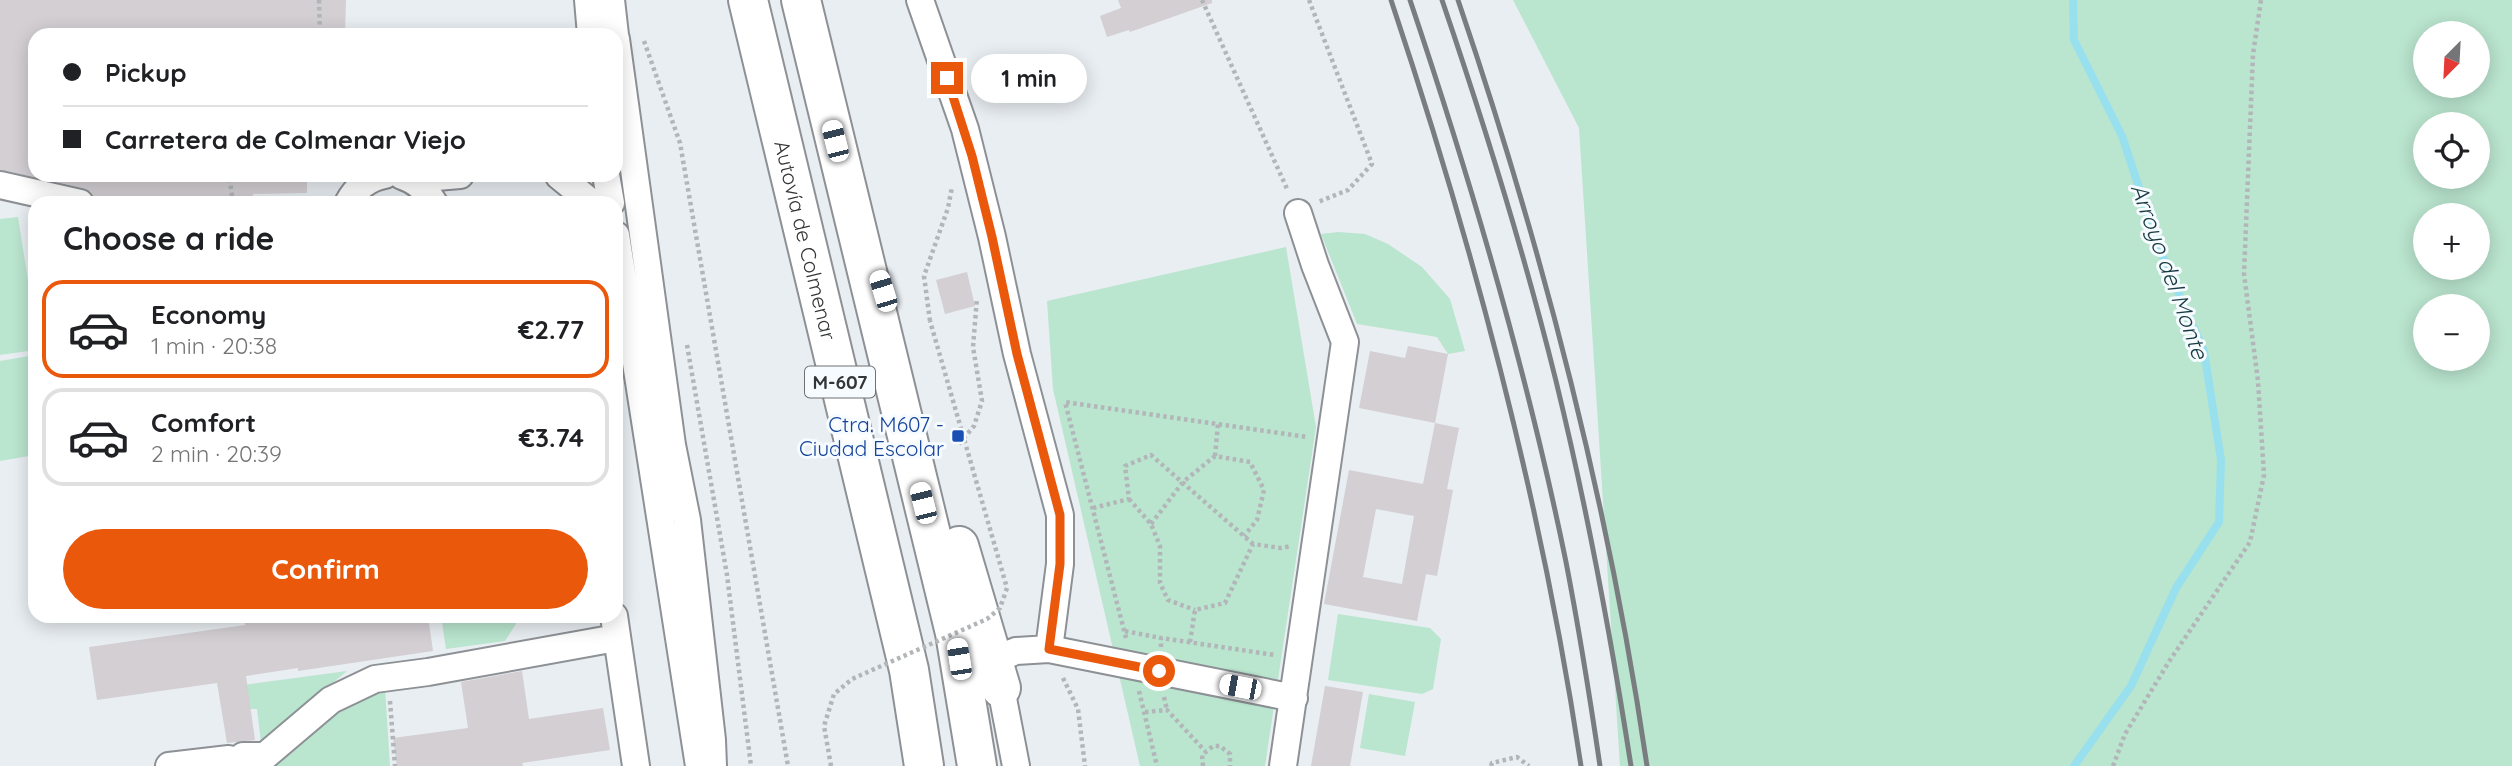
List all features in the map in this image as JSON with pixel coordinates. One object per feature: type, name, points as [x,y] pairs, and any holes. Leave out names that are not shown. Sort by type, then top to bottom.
[{"type":"highway","name":"Autovía de Colmenar","points":[[748,0],[909,670],[924,766]]},
{"type":"highway","name":"M-607","points":[[801,0],[955,632],[976,766]]},
{"type":"highway","points":[[828,115],[997,674]]},
{"type":"street","points":[[920,0],[965,129],[1017,354],[1060,515],[1060,564],[1049,649]]},
{"type":"street","points":[[596,1],[618,28]]},
{"type":"street","points":[[577,28],[596,1]]},
{"type":"street","points":[[592,28],[596,1]]},
{"type":"street","points":[[596,1],[602,28]]},
{"type":"street","points":[[624,35],[673,445],[687,520],[713,766]]},
{"type":"street","points":[[352,196],[365,182]]},
{"type":"street","points":[[414,182],[430,196]]},
{"type":"street","points":[[454,196],[470,182]]},
{"type":"street","points":[[567,182],[584,196]]},
{"type":"street","points":[[0,185],[49,196]]},
{"type":"street","points":[[1283,766],[1345,342],[1305,240],[1298,213]]},
{"type":"street","points":[[623,228],[653,394],[673,445]]},
{"type":"street","points":[[623,281],[699,766]]},
{"type":"street","points":[[169,766],[265,756],[331,700],[375,679],[428,672],[615,627],[636,766]]},
{"type":"street","points":[[1016,766],[997,674],[1016,652],[1049,649],[1294,698]]},
{"type":"path","points":[[319,0],[320,28]]},
{"type":"path","points":[[1202,0],[1298,213],[1348,190],[1372,164],[1308,0]]},
{"type":"path","points":[[2113,766],[2125,734],[2170,660],[2250,542],[2264,475],[2258,381],[2244,274],[2253,54],[2261,0]]},
{"type":"path","points":[[624,35],[680,143],[788,766]]},
{"type":"path","points":[[831,766],[824,726],[834,694],[852,679],[987,619],[1000,608],[1007,588],[930,321],[924,276],[948,208],[953,181]]},
{"type":"path","points":[[959,444],[974,426],[982,401],[973,347],[978,296]]},
{"type":"path","points":[[687,344],[727,575],[751,766]]},
{"type":"path","points":[[1157,766],[1065,402],[1332,440]]},
{"type":"path","points":[[1151,524],[1183,481],[1215,456],[1218,424]]},
{"type":"path","points":[[1253,544],[1225,603],[1195,610],[1168,600],[1160,583],[1160,546],[1151,524],[1129,499],[1125,466],[1151,455],[1253,544],[1281,548],[1317,540]]},
{"type":"path","points":[[1215,456],[1250,462],[1264,490],[1257,520],[1244,536]]},
{"type":"path","points":[[1093,508],[1129,499]]},
{"type":"path","points":[[1190,642],[1195,610]]},
{"type":"path","points":[[1125,631],[1161,638]]},
{"type":"path","points":[[1049,649],[1078,709],[1086,766]]},
{"type":"path","points":[[1144,712],[1167,710],[1205,751]]},
{"type":"path","points":[[1203,766],[1201,760],[1205,751],[1213,746],[1226,749],[1230,754],[1230,766]]},
{"type":"path","points":[[1492,766],[1517,757],[1529,766]]},
{"type":"green space","points":[[1513,0],[2512,0],[2512,766],[1620,766],[1579,128]]},
{"type":"green space","points":[[18,217],[28,281],[28,351],[0,355],[0,219]]},
{"type":"green space","points":[[1321,234],[1365,234],[1388,244],[1422,267],[1450,299],[1465,351],[1448,354],[1437,337],[1357,324]]},
{"type":"green space","points":[[1286,247],[1316,427],[1265,766],[1140,766],[1053,389],[1047,301]]},
{"type":"green space","points":[[28,356],[28,456],[0,461],[0,361]]},
{"type":"green space","points":[[1338,614],[1430,628],[1441,639],[1433,689],[1422,694],[1328,680]]},
{"type":"green space","points":[[442,623],[516,623],[505,641],[446,649]]},
{"type":"green space","points":[[347,671],[261,743],[257,709],[246,709],[243,685]]},
{"type":"green space","points":[[385,689],[390,766],[268,766],[339,713]]},
{"type":"green space","points":[[1369,694],[1415,702],[1405,756],[1360,748]]},
{"type":"building","points":[[0,0],[346,0],[345,28],[28,28],[28,176],[0,170]]},
{"type":"building","points":[[1118,0],[1212,0],[1212,3],[1130,32],[1129,30],[1107,37],[1100,16],[1121,8]]},
{"type":"building","points":[[55,182],[307,182],[307,193],[253,196],[92,196],[91,192]]},
{"type":"building","points":[[967,272],[975,306],[945,314],[936,280]]},
{"type":"building","points":[[1408,346],[1448,354],[1435,423],[1359,408],[1370,351],[1405,358]]},
{"type":"building","points":[[1435,423],[1459,428],[1447,489],[1453,490],[1437,576],[1426,574],[1417,621],[1324,604],[1349,470],[1423,484]],"holes":[[[1376,509],[1414,516],[1402,584],[1363,577]]]},
{"type":"building","points":[[429,623],[433,651],[246,676],[255,740],[227,743],[217,683],[97,700],[89,647],[245,625]]},
{"type":"building","points":[[522,671],[529,719],[603,708],[610,750],[522,763],[523,766],[397,766],[393,738],[468,728],[461,682]]},
{"type":"building","points":[[1325,686],[1363,692],[1350,766],[1311,766]]},
{"type":"waterway","name":"Arroyo del Monte","points":[[2073,0],[2074,40],[2122,136],[2159,248],[2204,351],[2221,460],[2219,522],[2176,588],[2131,686],[2074,766]]},
{"type":"railway","points":[[1391,0],[1451,189],[1503,379],[1547,571],[1581,766]]},
{"type":"railway","points":[[1410,0],[1497,278],[1534,419],[1566,562],[1600,766]]},
{"type":"railway","points":[[1442,0],[1503,189],[1556,381],[1598,573],[1631,766]]},
{"type":"railway","points":[[1458,0],[1518,188],[1570,379],[1613,571],[1647,766]]},
{"type":"place","name":"Ctra. M607 - Ciudad Escolar","points":[[958,436]]},
{"type":"route","points":[[947,78],[972,156],[1017,354],[1060,515],[1060,564],[1049,649],[1159,671]]}]
